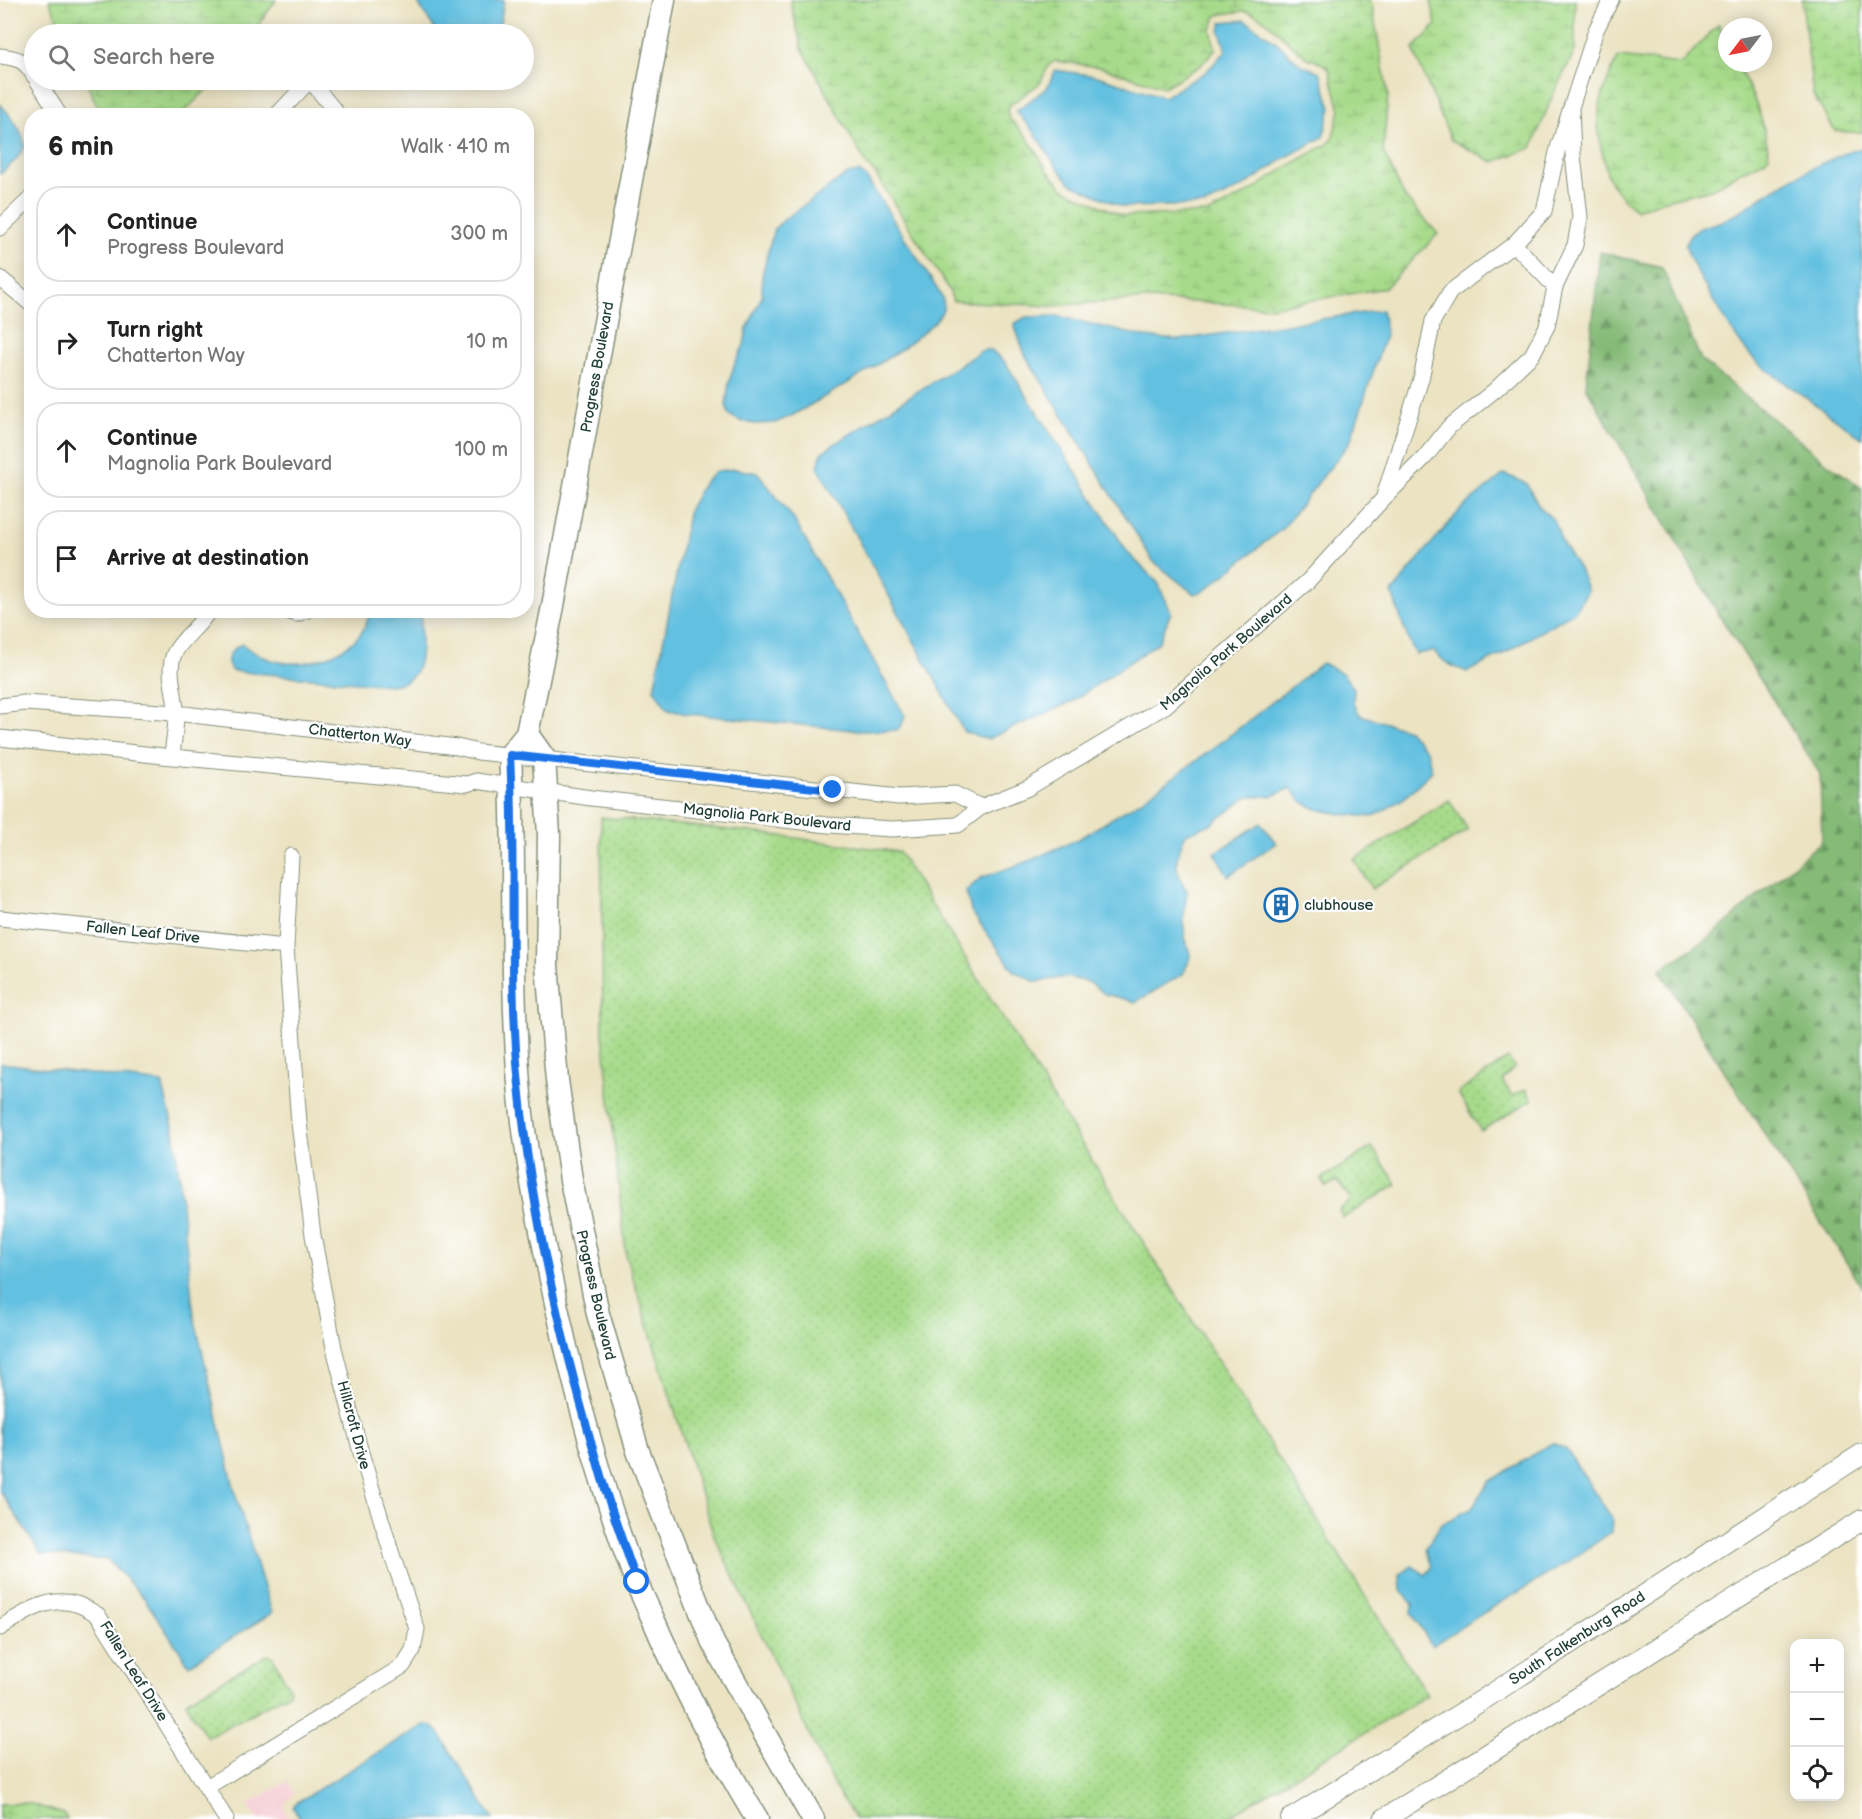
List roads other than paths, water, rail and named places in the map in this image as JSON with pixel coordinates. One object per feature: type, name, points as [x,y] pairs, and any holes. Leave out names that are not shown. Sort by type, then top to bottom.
[{"type":"main road","name":"Progress Boulevard","points":[[510,755],[527,734],[558,582],[664,0]]},
{"type":"main road","points":[[527,734],[544,758]]},
{"type":"main road","points":[[510,755],[513,974],[519,1084],[533,1191],[561,1329],[602,1480],[637,1582],[677,1672],[722,1761],[757,1819]]},
{"type":"main road","name":"Progress Boulevard","points":[[544,758],[549,835],[547,966],[557,1080],[571,1180],[598,1314],[638,1451],[713,1643],[813,1819]]},
{"type":"street","name":"Magnolia Park Boulevard","points":[[1383,499],[1420,379],[1433,321],[1450,292],[1514,244],[1544,211],[1558,148],[1571,107],[1596,30],[1611,0]]},
{"type":"street","points":[[0,56],[16,58],[24,63]]},
{"type":"street","points":[[43,90],[55,108]]},
{"type":"street","points":[[284,108],[301,90]]},
{"type":"street","points":[[318,90],[333,108]]},
{"type":"street","name":"Magnolia Park Boulevard","points":[[172,757],[467,784],[476,781],[546,792],[828,825],[892,829],[958,825],[981,807],[1028,788],[1165,706],[1308,581],[1425,457],[1449,427],[1495,390],[1532,355],[1547,326],[1555,287],[1575,245],[1580,217],[1573,154],[1571,107]]},
{"type":"street","points":[[0,228],[24,205]]},
{"type":"street","points":[[1514,244],[1555,287]]},
{"type":"street","points":[[0,278],[24,298]]},
{"type":"street","points":[[0,738],[172,757],[176,712],[171,663],[184,639],[203,618]]},
{"type":"street","name":"Chatterton Way","points":[[0,706],[25,703],[176,712],[478,752],[544,758]]},
{"type":"street","points":[[544,758],[899,797],[955,794],[981,807]]},
{"type":"street","name":"Hillcroft Drive","points":[[207,1787],[402,1666],[413,1650],[417,1629],[361,1453],[334,1348],[314,1235],[300,1123],[286,947],[291,856]]},
{"type":"street","name":"Fallen Leaf Drive","points":[[0,918],[286,947]]},
{"type":"street","name":"South Falkenburg Road","points":[[1291,1819],[1484,1699],[1862,1454]]},
{"type":"street","points":[[1384,1819],[1862,1520]]},
{"type":"street","name":"Fallen Leaf Drive","points":[[0,1628],[29,1610],[53,1602],[76,1604],[98,1615],[226,1819]]},
{"type":"water","points":[[416,0],[504,0],[500,24],[432,24]]},
{"type":"water","points":[[1245,20],[1275,41],[1301,65],[1320,72],[1331,108],[1323,137],[1285,158],[1244,186],[1205,205],[1123,207],[1071,184],[1016,111],[1047,88],[1055,70],[1097,76],[1164,97],[1206,72],[1226,51],[1220,31],[1222,22]]},
{"type":"water","points":[[0,104],[19,129],[24,141],[24,148],[16,160],[0,174]]},
{"type":"water","points":[[1862,148],[1862,438],[1759,364],[1748,352],[1701,280],[1686,243],[1695,231],[1734,215],[1774,189],[1817,166]]},
{"type":"water","points":[[859,172],[866,177],[941,295],[943,309],[935,321],[920,335],[899,350],[793,415],[775,423],[755,424],[740,421],[729,415],[726,405],[729,383],[734,365],[744,345],[747,329],[762,296],[762,275],[774,229],[848,174]]},
{"type":"water","points":[[1382,310],[1386,333],[1350,442],[1283,528],[1204,591],[1194,594],[1153,561],[1025,355],[1014,324],[1026,317],[1057,316],[1145,337],[1178,340]]},
{"type":"water","points":[[983,350],[991,350],[1005,362],[1128,553],[1158,583],[1171,612],[1159,642],[1073,701],[988,739],[964,732],[818,467],[822,452]]},
{"type":"water","points":[[735,469],[758,473],[793,518],[905,716],[897,730],[863,731],[689,714],[668,710],[654,689],[689,509],[704,482],[717,471]]},
{"type":"water","points":[[1504,474],[1526,483],[1539,506],[1555,522],[1562,543],[1579,569],[1588,591],[1574,612],[1501,655],[1467,672],[1448,664],[1433,651],[1416,654],[1405,632],[1392,593],[1461,509]]},
{"type":"water","points":[[368,618],[421,618],[420,657],[418,667],[412,676],[404,682],[390,685],[232,671],[229,667],[229,656],[242,644],[274,661],[310,662],[333,654],[351,644],[365,627]]},
{"type":"water","points":[[1322,663],[1342,673],[1354,688],[1353,702],[1360,715],[1408,730],[1427,751],[1432,771],[1403,799],[1373,817],[1316,809],[1301,801],[1291,788],[1272,796],[1248,797],[1211,824],[1186,834],[1177,857],[1177,869],[1187,891],[1184,924],[1191,957],[1183,974],[1136,1002],[1105,994],[1088,982],[1066,977],[1036,982],[1014,971],[971,911],[966,891],[981,878],[1029,861],[1080,838],[1142,800],[1215,747]]},
{"type":"water","points":[[1261,823],[1276,843],[1228,876],[1215,853]]},
{"type":"water","points":[[1,1063],[162,1083],[174,1130],[194,1316],[236,1496],[272,1613],[189,1665],[144,1598],[108,1560],[41,1554],[0,1491]]},
{"type":"water","points":[[1552,1443],[1566,1449],[1598,1497],[1612,1519],[1611,1532],[1432,1646],[1412,1613],[1413,1604],[1401,1591],[1400,1575],[1412,1566],[1426,1575],[1432,1567],[1426,1548],[1441,1524],[1471,1509],[1489,1482]]},
{"type":"water","points":[[424,1725],[432,1726],[439,1733],[493,1819],[300,1819],[293,1807],[299,1801]]},
{"type":"place","name":"clubhouse","points":[[1281,905]]}]
